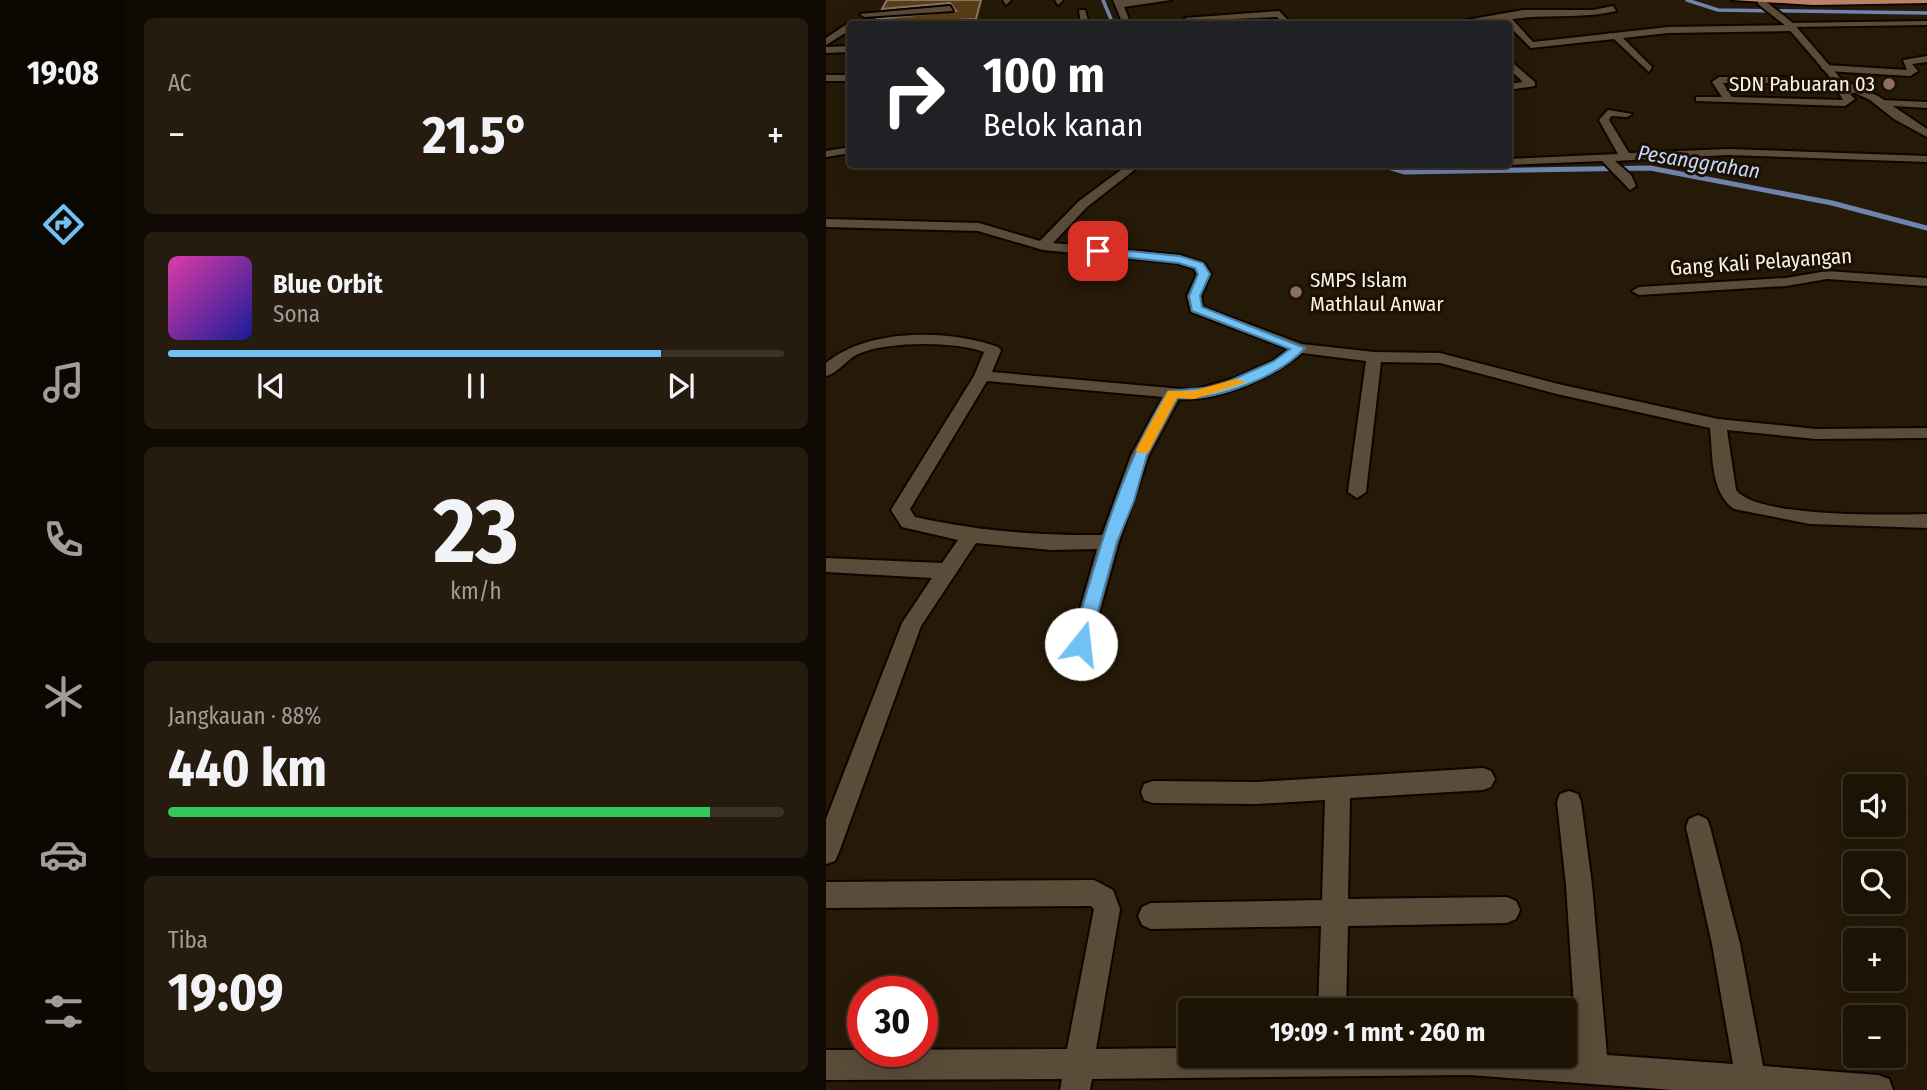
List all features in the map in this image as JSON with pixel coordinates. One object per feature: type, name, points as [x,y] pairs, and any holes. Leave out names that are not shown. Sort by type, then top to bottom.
[{"type":"main road","points":[[1736,0],[1764,4],[1927,1]]},
{"type":"street","points":[[857,21],[864,14],[870,0]]},
{"type":"street","points":[[1126,21],[1118,3],[1167,0]]},
{"type":"street","points":[[1280,0],[1279,14],[1285,21]]},
{"type":"street","points":[[1520,1],[1523,13]]},
{"type":"street","points":[[1764,4],[1791,26],[1839,82],[1881,103],[1927,134]]},
{"type":"street","points":[[864,14],[950,9]]},
{"type":"street","points":[[1477,21],[1523,13],[1613,9]]},
{"type":"street","points":[[1082,12],[1084,21]]},
{"type":"street","points":[[1413,12],[1414,21]]},
{"type":"street","points":[[1189,18],[1279,14]]},
{"type":"street","points":[[1506,18],[1509,21]]},
{"type":"street","points":[[1512,24],[1531,45]]},
{"type":"street","points":[[1515,47],[1668,30],[1791,26]]},
{"type":"street","points":[[826,42],[847,29]]},
{"type":"street","points":[[1617,37],[1650,69]]},
{"type":"street","points":[[826,50],[847,49]]},
{"type":"street","points":[[1826,68],[1910,72],[1913,71],[1906,62],[1927,59]]},
{"type":"street","points":[[1512,66],[1531,84],[1512,86]]},
{"type":"street","points":[[826,78],[847,78]]},
{"type":"street","points":[[1729,100],[1717,82],[1719,80],[1785,80]]},
{"type":"street","points":[[1700,99],[1845,103],[1850,99],[1841,92],[1858,90]]},
{"type":"street","points":[[1881,103],[1927,106]]},
{"type":"street","points":[[1625,155],[1604,120],[1608,113],[1627,114]]},
{"type":"street","points":[[826,154],[847,150]]},
{"type":"street","points":[[1512,162],[1606,159],[1625,155],[1781,153],[1927,159]]},
{"type":"street","points":[[1606,159],[1630,186]]},
{"type":"street","points":[[1043,246],[1087,200],[1131,168]]},
{"type":"street","points":[[826,223],[979,227],[1043,246],[1180,259],[1199,266],[1204,274],[1194,296],[1196,309],[1299,348],[1374,357],[1440,358],[1557,389],[1718,424],[1816,434],[1927,433]]},
{"type":"street","name":"Gang Kali Pelayangan","points":[[1639,291],[1786,282],[1828,275],[1927,282]]},
{"type":"street","points":[[826,371],[853,351],[864,347],[928,343],[986,347],[993,350],[982,376],[900,510],[909,522],[971,537],[1051,543],[1109,542]]},
{"type":"street","points":[[982,376],[1194,395],[1220,390],[1279,364],[1299,348]]},
{"type":"street","points":[[1357,492],[1374,357]]},
{"type":"street","points":[[1081,644],[1109,542],[1126,501],[1140,455],[1173,394]]},
{"type":"street","points":[[1718,424],[1727,490],[1732,498],[1741,503],[1811,516],[1886,522],[1927,521]]},
{"type":"street","points":[[826,852],[902,647],[944,571],[971,537]]},
{"type":"street","points":[[826,565],[853,564],[944,571]]},
{"type":"street","points":[[1153,792],[1257,793],[1483,779]]},
{"type":"street","points":[[1332,998],[1338,788]]},
{"type":"street","points":[[1569,802],[1579,885],[1593,1069]]},
{"type":"street","points":[[1698,827],[1726,944],[1751,1085]]},
{"type":"street","points":[[826,895],[1094,893],[1104,899],[1108,909],[1077,1077]]},
{"type":"street","points":[[1151,916],[1507,910]]},
{"type":"street","points":[[826,1065],[1077,1077],[1204,1068]]},
{"type":"street","points":[[1577,1068],[1751,1085],[1878,1090]]},
{"type":"lane","points":[[1791,26],[1927,23]]},
{"type":"building","points":[[887,0],[981,0],[976,19],[876,21],[956,11],[950,3],[882,9]]},
{"type":"waterway","name":"Pesanggrahan","points":[[1103,0],[1112,21]]},
{"type":"waterway","points":[[1687,0],[1718,10],[1927,13]]},
{"type":"waterway","name":"Pesanggrahan","points":[[1392,168],[1405,172],[1650,168],[1832,203],[1927,228]]},
{"type":"slow traffic","points":[[1143,450],[1153,436],[1173,394],[1194,395],[1220,390],[1240,382]]},
{"type":"place","name":"SDN Pabuaran 03","points":[[1889,84]]},
{"type":"place","name":"SMPS Islam Mathlaul Anwar","points":[[1296,292]]},
{"type":"route","points":[[1081,644],[1109,542],[1126,501],[1140,455],[1153,436],[1173,394],[1194,395],[1220,390],[1279,364],[1299,348],[1196,309],[1194,296],[1204,274],[1199,266],[1180,259],[1098,251]]}]
